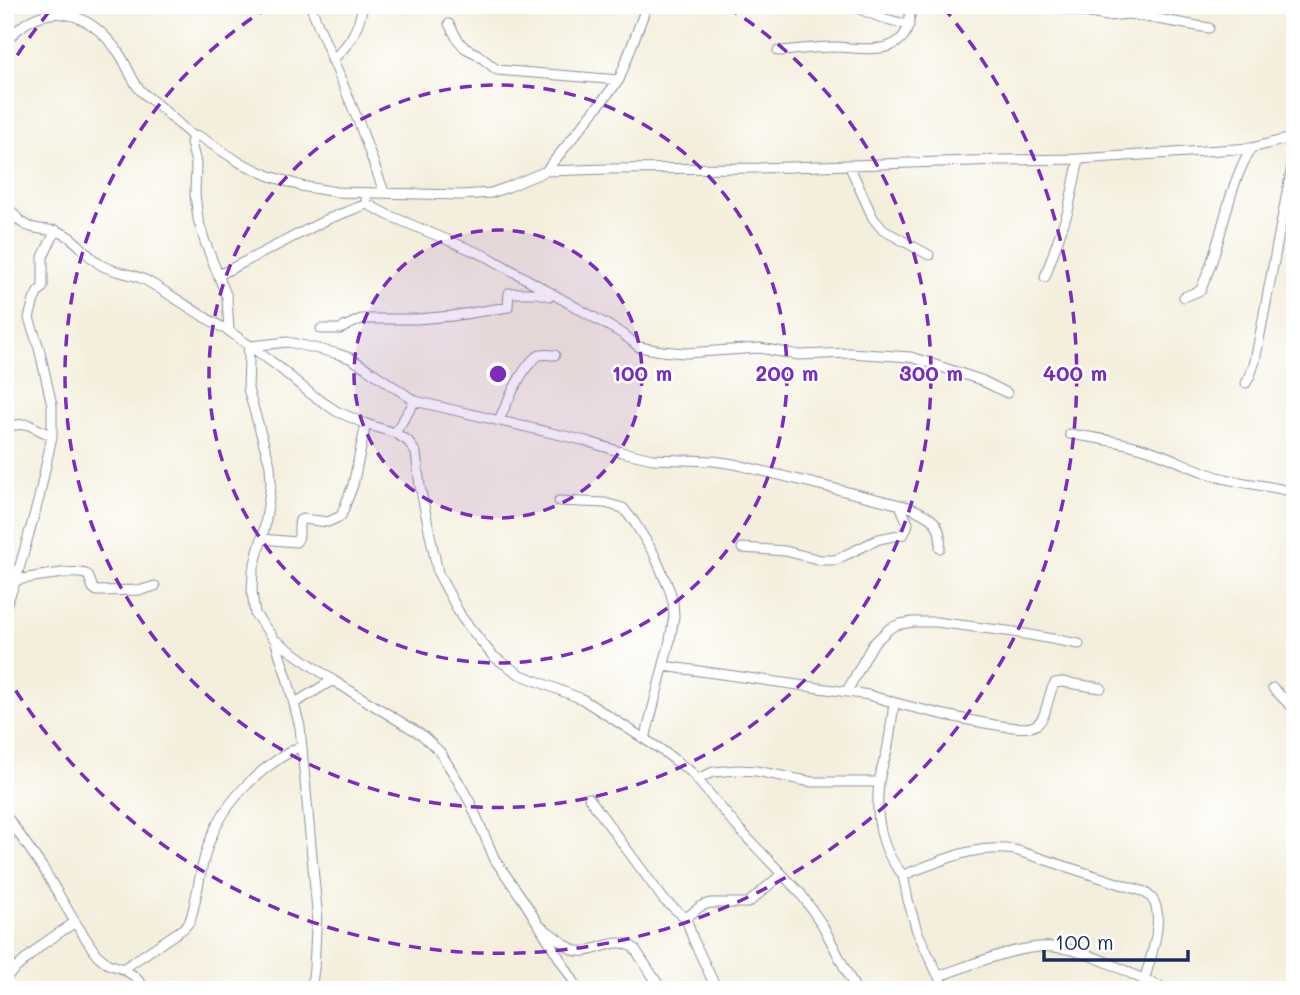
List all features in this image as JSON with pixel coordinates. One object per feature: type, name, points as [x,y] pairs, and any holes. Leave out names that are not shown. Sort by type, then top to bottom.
[{"type":"street","points":[[310,5],[359,123],[384,192]]},
{"type":"street","points":[[332,60],[347,47],[356,31],[363,5]]},
{"type":"street","points":[[546,171],[618,80],[647,5]]},
{"type":"street","points":[[849,5],[909,25]]},
{"type":"street","points":[[778,51],[831,47],[883,49],[895,44],[905,35],[911,5]]},
{"type":"street","points":[[1044,5],[1107,16],[1129,14],[1209,28]]},
{"type":"street","points":[[5,43],[20,25],[35,15],[66,13],[85,20],[118,51],[138,87],[193,137]]},
{"type":"street","points":[[449,24],[465,48],[497,70],[618,80]]},
{"type":"street","points":[[193,137],[200,136],[239,162],[301,186],[336,192],[461,195],[491,192],[546,171],[1079,159],[1251,148],[1295,137]]},
{"type":"street","points":[[193,137],[191,143],[196,163],[195,194],[198,219],[227,298],[229,331]]},
{"type":"street","points":[[1184,297],[1201,290],[1230,194],[1251,148]]},
{"type":"street","points":[[1246,383],[1255,362],[1295,150]]},
{"type":"street","points":[[1045,277],[1068,211],[1079,159]]},
{"type":"street","points":[[849,165],[877,224],[929,255]]},
{"type":"street","points":[[366,192],[367,204]]},
{"type":"street","points":[[5,203],[29,227],[56,230],[67,235],[93,260],[145,279],[204,318],[229,331],[337,411],[395,433],[408,441],[416,453],[438,573],[461,618],[493,656],[519,674],[582,699],[660,748],[698,779],[738,828],[802,894],[856,990]]},
{"type":"street","points":[[219,275],[328,219],[367,204],[488,257],[622,334],[639,347],[685,352],[760,348],[799,355],[884,354],[911,357],[981,380],[1007,393]]},
{"type":"street","points":[[5,608],[16,580],[39,498],[52,436],[52,405],[29,318],[34,300],[43,287],[43,257],[56,230]]},
{"type":"street","points":[[321,329],[340,329],[360,319],[452,316],[508,307],[509,293],[537,293],[562,299]]},
{"type":"street","points":[[249,345],[288,342],[335,353],[350,358],[415,401],[586,441],[621,452],[653,459],[734,464],[909,507],[924,514],[939,527],[940,548]]},
{"type":"street","points":[[249,345],[248,389],[270,465],[271,484],[270,504],[253,571],[255,614],[275,640],[334,681],[422,735],[440,752],[471,804],[495,860],[524,901],[579,990]]},
{"type":"street","points":[[499,420],[515,386],[532,361],[545,354],[555,355]]},
{"type":"street","points":[[395,433],[415,401]]},
{"type":"street","points":[[5,426],[27,424],[52,436]]},
{"type":"street","points":[[262,539],[296,542],[299,538],[300,520],[328,522],[341,516],[353,485],[366,424]]},
{"type":"street","points":[[1070,434],[1132,444],[1225,479],[1277,487],[1295,494]]},
{"type":"street","points":[[559,501],[615,505],[623,508],[654,554],[670,591],[674,616],[645,739]]},
{"type":"street","points":[[742,548],[785,551],[821,560],[835,560],[879,539],[904,534],[908,524],[900,505]]},
{"type":"street","points":[[16,580],[81,572],[88,575],[97,591],[142,590],[155,586]]},
{"type":"street","points":[[847,691],[873,644],[890,628],[900,624],[936,622],[1079,644]]},
{"type":"street","points":[[275,640],[295,703],[307,788],[317,910],[311,990]]},
{"type":"street","points":[[664,666],[847,691],[956,717],[1017,728],[1030,728],[1040,722],[1055,683],[1101,688]]},
{"type":"street","points":[[295,703],[334,681]]},
{"type":"street","points":[[1273,688],[1295,710]]},
{"type":"street","points":[[894,703],[890,736],[878,782],[880,834],[895,866],[903,875],[917,931],[945,990]]},
{"type":"street","points":[[123,969],[184,928],[190,921],[206,851],[225,812],[237,794],[252,779],[285,754],[301,746]]},
{"type":"street","points":[[698,779],[713,772],[738,770],[812,782],[878,782]]},
{"type":"street","points":[[589,798],[664,900],[686,918],[717,990]]},
{"type":"street","points":[[5,814],[43,868],[96,954],[108,964],[134,976],[147,990]]},
{"type":"street","points":[[903,875],[952,856],[977,849],[996,848],[1015,850],[1145,892],[1153,900],[1157,922],[1144,980]]},
{"type":"street","points":[[686,918],[701,906],[710,903],[748,902],[782,874]]},
{"type":"street","points":[[5,978],[43,944],[75,922]]},
{"type":"street","points":[[538,925],[579,952],[614,943],[630,944],[662,990]]},
{"type":"street","points":[[939,976],[1003,955],[1038,947],[1055,947],[1097,959],[1169,990]]},
{"type":"street","points":[[1290,990],[1295,983]]}]
